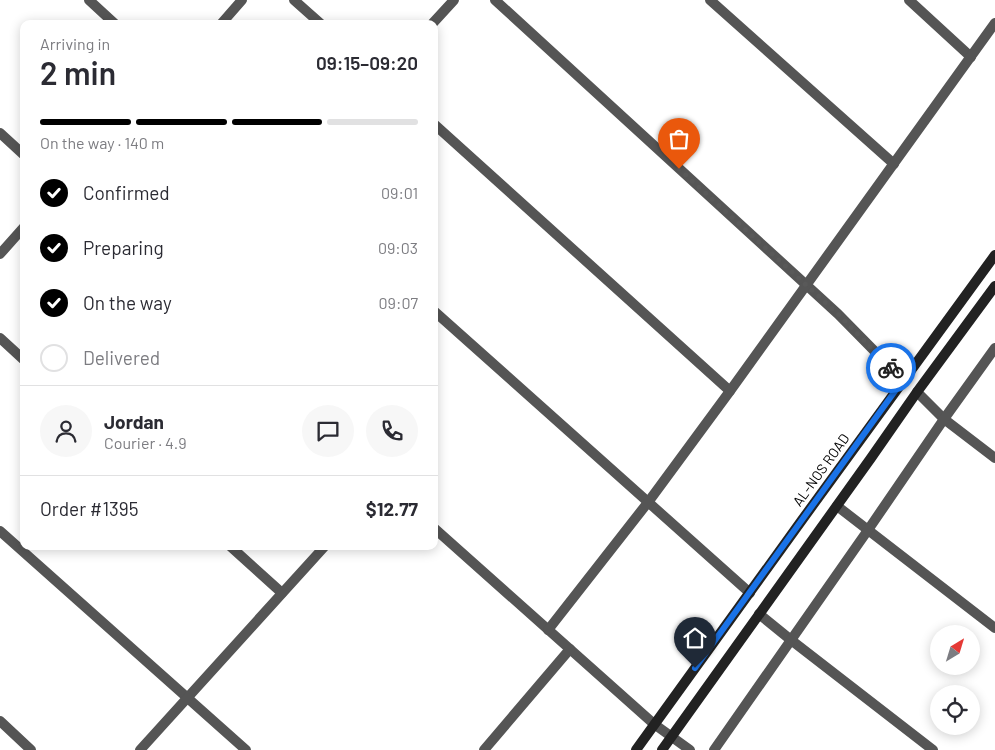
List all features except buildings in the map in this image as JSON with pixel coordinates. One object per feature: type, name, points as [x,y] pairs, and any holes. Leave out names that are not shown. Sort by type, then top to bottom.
[{"type":"main road","name":"AL-NOS ROAD","points":[[636,750],[995,255]]},
{"type":"main road","points":[[662,750],[917,392],[995,286]]},
{"type":"street","points":[[89,0],[111,20]]},
{"type":"street","points":[[224,20],[242,0]]},
{"type":"street","points":[[294,0],[316,20]]},
{"type":"street","points":[[436,20],[454,0]]},
{"type":"street","points":[[495,0],[838,314],[903,380]]},
{"type":"street","points":[[710,0],[894,164]]},
{"type":"street","points":[[909,0],[971,57]]},
{"type":"street","points":[[548,630],[730,391],[995,23]]},
{"type":"street","points":[[438,128],[730,391]]},
{"type":"street","points":[[0,133],[20,151]]},
{"type":"street","points":[[0,254],[20,232]]},
{"type":"street","points":[[438,315],[750,593]]},
{"type":"street","points":[[0,338],[20,356]]},
{"type":"street","points":[[714,750],[944,418],[995,348]]},
{"type":"street","points":[[917,392],[944,418],[995,458]]},
{"type":"street","points":[[837,506],[995,628]]},
{"type":"street","points":[[0,532],[20,550]]},
{"type":"street","points":[[438,532],[654,724],[690,750]]},
{"type":"street","points":[[20,550],[246,750]]},
{"type":"street","points":[[234,550],[282,593]]},
{"type":"street","points":[[140,750],[321,550]]},
{"type":"street","points":[[759,614],[933,750]]},
{"type":"street","points":[[484,750],[570,650]]},
{"type":"street","points":[[0,722],[31,750]]},
{"type":"way so far","points":[[679,169],[838,314],[891,368]]},
{"type":"route","points":[[695,668],[903,380],[891,368]]}]
